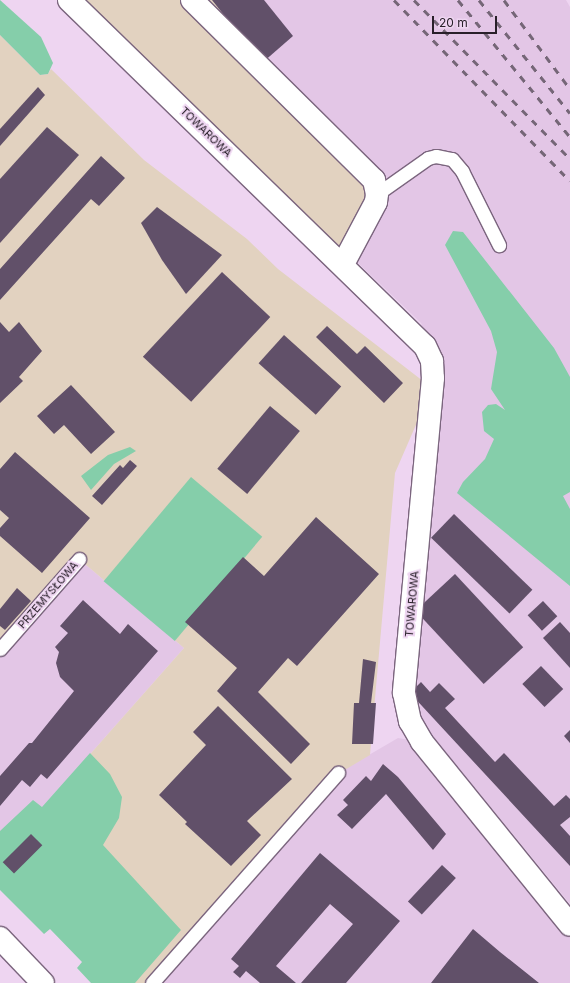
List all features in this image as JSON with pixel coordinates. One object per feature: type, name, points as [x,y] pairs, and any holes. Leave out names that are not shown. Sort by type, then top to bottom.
[{"type":"street","name":"TOWAROWA","points":[[69,0],[414,333],[425,346],[432,361],[433,378],[404,693],[410,721],[422,742],[570,925]]},
{"type":"street","points":[[192,0],[374,180],[378,194],[343,264]]},
{"type":"street","points":[[0,938],[43,983]]},
{"type":"lane","points":[[378,194],[428,158],[436,156],[452,159],[462,171],[499,245]]},
{"type":"lane","name":"PRZEMYSŁOWA","points":[[0,649],[79,559]]},
{"type":"lane","points":[[152,983],[338,774]]},
{"type":"shaded area","points":[[69,0],[264,0],[262,63],[374,180],[343,264]]},
{"type":"shaded area","points":[[264,0],[566,0],[570,7],[570,904],[414,713],[409,701],[437,362],[421,323],[355,260],[262,63]]},
{"type":"shaded area","points":[[0,35],[40,75],[48,74],[51,69],[144,160],[247,239],[278,269],[432,388],[395,473],[370,755],[338,774],[147,983],[123,983],[0,856],[184,648],[79,559],[0,649]]},
{"type":"shaded area","points":[[79,559],[184,648],[0,856],[0,649]]},
{"type":"shaded area","points":[[398,738],[422,742],[570,934],[570,983],[152,983],[338,773]]},
{"type":"green space","points":[[0,0],[41,37],[53,63],[48,74],[40,75],[0,35]]},
{"type":"green space","points":[[453,231],[463,232],[554,348],[570,377],[570,492],[563,496],[570,509],[570,586],[457,493],[463,482],[485,459],[494,439],[484,431],[482,412],[488,405],[496,404],[505,410],[491,389],[497,352],[491,331],[445,245]]},
{"type":"green space","points":[[130,447],[136,451],[114,464],[91,490],[81,476],[108,455]]},
{"type":"green space","points":[[191,477],[262,537],[175,641],[104,581]]},
{"type":"green space","points":[[90,753],[110,774],[122,797],[119,818],[103,845],[181,930],[135,983],[91,983],[77,968],[82,962],[50,929],[44,934],[0,890],[0,831],[33,800],[42,807]]},
{"type":"building","points":[[212,0],[264,0],[293,36],[262,63]]},
{"type":"building","points":[[38,87],[45,95],[0,146],[0,129]]},
{"type":"building","points":[[47,127],[79,155],[0,243],[0,179]]},
{"type":"building","points":[[101,156],[125,178],[99,206],[91,199],[0,300],[0,269]]},
{"type":"building","points":[[157,207],[222,255],[186,294],[162,260],[141,223]]},
{"type":"building","points":[[222,272],[270,317],[191,402],[143,357]]},
{"type":"building","points":[[0,322],[9,332],[19,322],[42,351],[19,377],[23,381],[0,403]]},
{"type":"building","points":[[327,326],[357,354],[365,346],[403,383],[384,403],[316,337]]},
{"type":"building","points":[[284,335],[341,387],[316,415],[259,363]]},
{"type":"building","points":[[71,385],[115,432],[91,454],[64,425],[54,434],[37,416]]},
{"type":"building","points":[[270,406],[300,431],[247,494],[217,469]]},
{"type":"building","points":[[15,452],[90,518],[42,573],[0,536],[0,528],[9,518],[0,510],[0,469]]},
{"type":"building","points":[[130,460],[137,466],[102,505],[92,496],[120,465],[123,468]]},
{"type":"building","points":[[454,514],[532,590],[509,613],[431,538]]},
{"type":"building","points":[[316,517],[379,574],[297,666],[288,658],[258,692],[310,744],[291,764],[217,691],[237,668],[185,622],[243,557],[264,576]]},
{"type":"building","points":[[455,574],[523,647],[484,684],[416,611]]},
{"type":"building","points":[[17,588],[31,601],[5,630],[0,626],[0,609]]},
{"type":"building","points":[[83,600],[120,634],[128,624],[158,651],[47,779],[41,774],[30,787],[22,780],[0,806],[0,776],[29,743],[32,743],[74,691],[60,677],[56,663],[59,652],[55,647],[68,633],[60,626]]},
{"type":"building","points":[[543,601],[557,616],[542,631],[528,615]]},
{"type":"building","points":[[560,622],[570,633],[570,668],[543,638]]},
{"type":"building","points":[[363,659],[376,662],[371,703],[376,703],[373,744],[352,744],[354,703],[359,703]]},
{"type":"building","points":[[541,666],[563,689],[545,707],[522,684]]},
{"type":"building","points":[[421,682],[430,692],[439,683],[455,699],[445,708],[495,762],[504,753],[554,806],[566,795],[570,799],[570,817],[560,825],[570,836],[570,866],[410,693]]},
{"type":"building","points":[[218,706],[292,779],[247,821],[261,835],[231,866],[185,824],[187,822],[159,795],[206,745],[193,732]]},
{"type":"building","points":[[570,730],[570,743],[564,736]]},
{"type":"building","points":[[383,764],[398,777],[446,834],[433,850],[386,794],[352,829],[337,815],[348,805],[343,800],[366,776],[371,781]]},
{"type":"building","points":[[31,834],[42,845],[14,874],[3,862]]},
{"type":"building","points":[[320,853],[400,921],[346,983],[301,983],[353,924],[330,904],[276,966],[296,983],[260,983],[246,971],[240,978],[233,972],[239,966],[231,959]]},
{"type":"building","points":[[442,865],[456,878],[422,915],[408,902]]},
{"type":"building","points":[[473,929],[500,952],[539,983],[431,983]]},
{"type":"railway","points":[[394,0],[570,181]]},
{"type":"railway","points":[[414,0],[570,159]]},
{"type":"railway","points":[[458,0],[570,137]]},
{"type":"railway","points":[[479,0],[570,113]]},
{"type":"railway","points":[[504,0],[570,89]]}]
